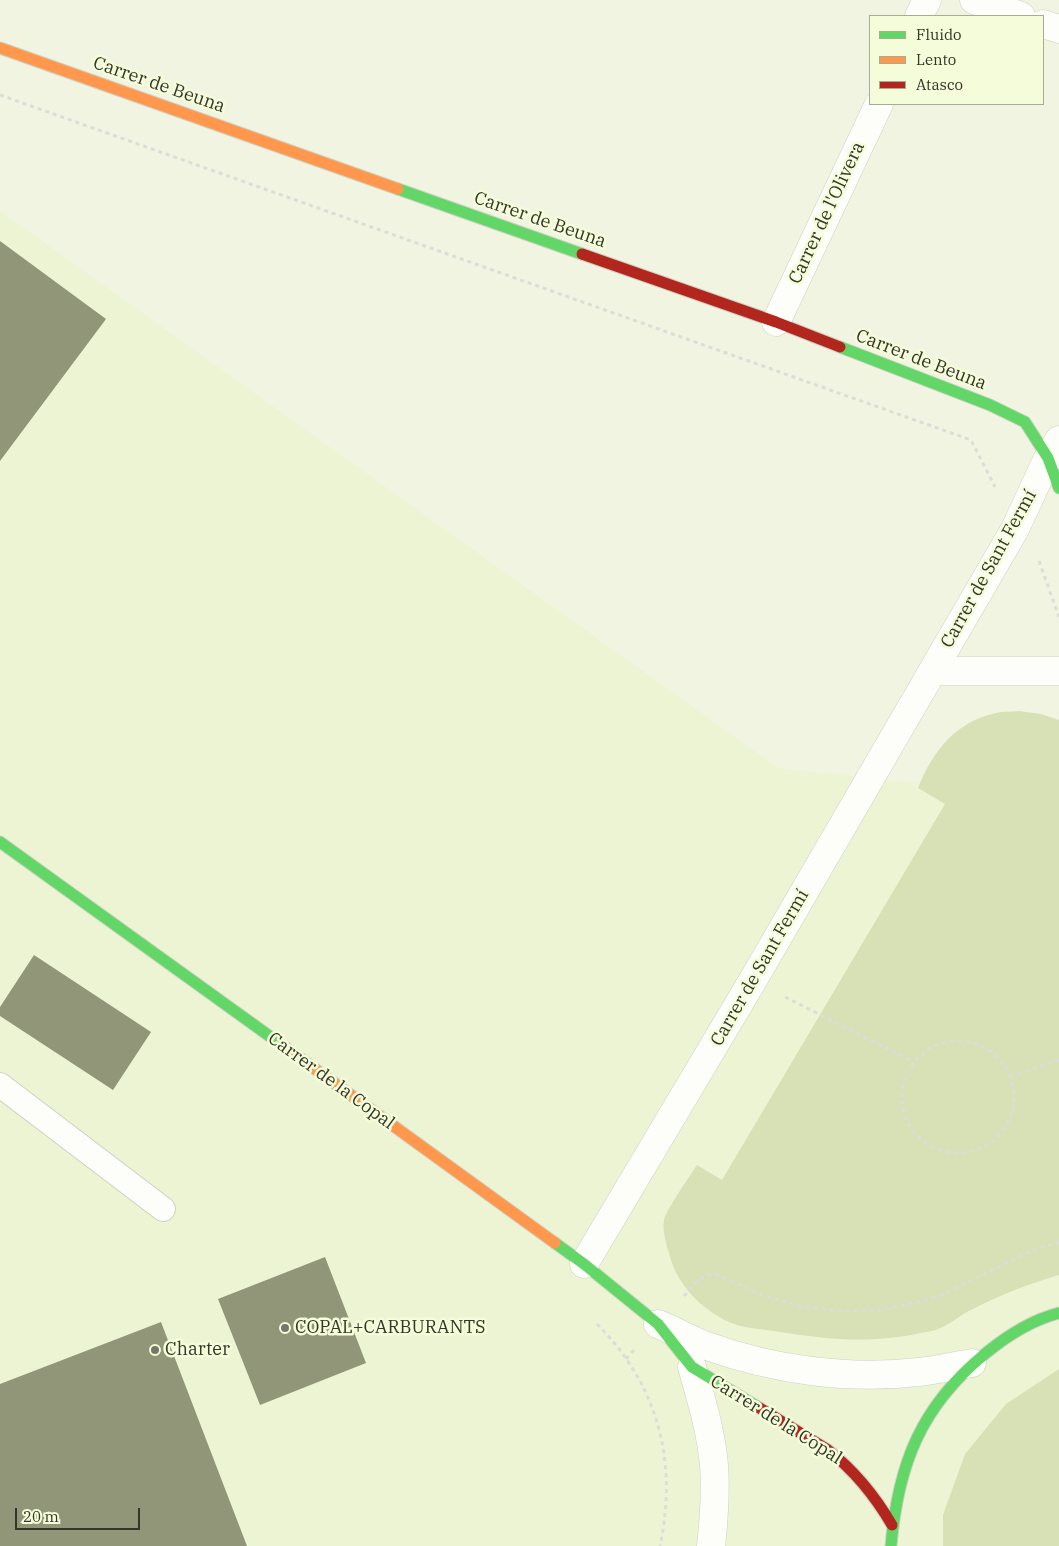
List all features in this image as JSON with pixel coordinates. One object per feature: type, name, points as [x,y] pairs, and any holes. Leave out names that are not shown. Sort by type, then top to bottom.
[{"type":"street","points":[[920,15],[927,0]]},
{"type":"street","points":[[974,0],[1018,15]]},
{"type":"street","points":[[1044,24],[1059,30]]},
{"type":"street","name":"Carrer de Beuna","points":[[0,48],[776,322],[990,405],[1025,422],[1054,448],[1059,488]]},
{"type":"street","name":"Carrer de l'Olivera","points":[[776,322],[878,105]]},
{"type":"street","name":"Carrer de Sant Fermí","points":[[584,1264],[753,980],[1015,529],[1054,448]]},
{"type":"street","name":"Carrer de Sant Fermí","points":[[933,671],[1059,671]]},
{"type":"street","name":"Carrer de la Copal","points":[[0,842],[584,1264],[658,1324],[692,1367],[828,1450],[866,1484],[892,1525]]},
{"type":"street","points":[[891,1546],[892,1525],[899,1480],[916,1437],[940,1398],[972,1363],[1010,1335],[1059,1313]]},
{"type":"street","name":"Carrer de la Copal","points":[[658,1324],[715,1348],[758,1361],[810,1371],[864,1374],[909,1372],[972,1363]]},
{"type":"street","name":"Carrer de la Copal","points":[[692,1367],[708,1425],[714,1465],[715,1505],[711,1546]]},
{"type":"lane","points":[[0,1085],[164,1209]]},
{"type":"path","points":[[0,95],[971,440],[1015,529],[1039,560],[1059,617]]},
{"type":"path","points":[[753,980],[914,1062]]},
{"type":"path","points":[[961,1041],[979,1045],[1001,1060],[1010,1076],[1013,1087],[1013,1106],[1006,1124],[992,1141],[975,1150],[962,1153],[943,1151],[928,1144],[914,1132],[904,1114],[902,1103],[903,1084],[914,1062],[928,1049],[947,1042],[961,1041]]},
{"type":"path","points":[[1010,1076],[1059,1060]]},
{"type":"path","points":[[626,1359],[698,1280],[707,1276],[718,1275],[764,1296],[800,1306],[839,1312],[878,1310],[911,1304],[942,1295],[972,1282],[1031,1251],[1059,1242]]},
{"type":"path","points":[[594,1321],[614,1341],[635,1372],[652,1406],[663,1443],[667,1480],[666,1519],[660,1546]]},
{"type":"shaded area","points":[[0,211],[778,768],[1059,799],[1059,1546],[0,1546]]},
{"type":"shaded area","points":[[1019,711],[1041,714],[1059,720],[1059,1275],[993,1299],[936,1330],[897,1337],[862,1340],[827,1338],[751,1328],[729,1322],[700,1303],[677,1275],[672,1264],[665,1236],[665,1216],[697,1165],[722,1180],[945,804],[918,788],[938,750],[957,731],[981,717],[1002,712]]},
{"type":"shaded area","points":[[1059,1369],[1059,1546],[943,1546],[943,1515],[965,1454],[1006,1404]]},
{"type":"building","points":[[0,241],[106,319],[0,461]]},
{"type":"building","points":[[34,955],[151,1032],[113,1090],[0,1016],[0,1007]]},
{"type":"building","points":[[325,1257],[366,1363],[260,1405],[218,1299]]},
{"type":"building","points":[[161,1322],[247,1546],[0,1546],[0,1384]]},
{"type":"traffic: fast","points":[[398,189],[582,254]]},
{"type":"traffic: fast","points":[[840,347],[990,405],[1025,422],[1048,458],[1059,488]]},
{"type":"traffic: fast","points":[[0,842],[286,1048]]},
{"type":"traffic: fast","points":[[555,1243],[658,1324],[692,1367],[758,1407]]},
{"type":"traffic: fast","points":[[891,1546],[894,1516],[907,1463],[929,1416],[945,1394],[986,1353],[1029,1324],[1059,1313]]},
{"type":"traffic: slow","points":[[0,48],[398,189]]},
{"type":"traffic: slow","points":[[286,1048],[555,1243]]},
{"type":"traffic: jam","points":[[582,254],[776,322],[840,347]]},
{"type":"traffic: jam","points":[[758,1407],[838,1458],[864,1484],[892,1525]]},
{"type":"place","name":"COPAL+CARBURANTS","points":[[285,1328]]},
{"type":"place","name":"Charter","points":[[155,1350]]}]
